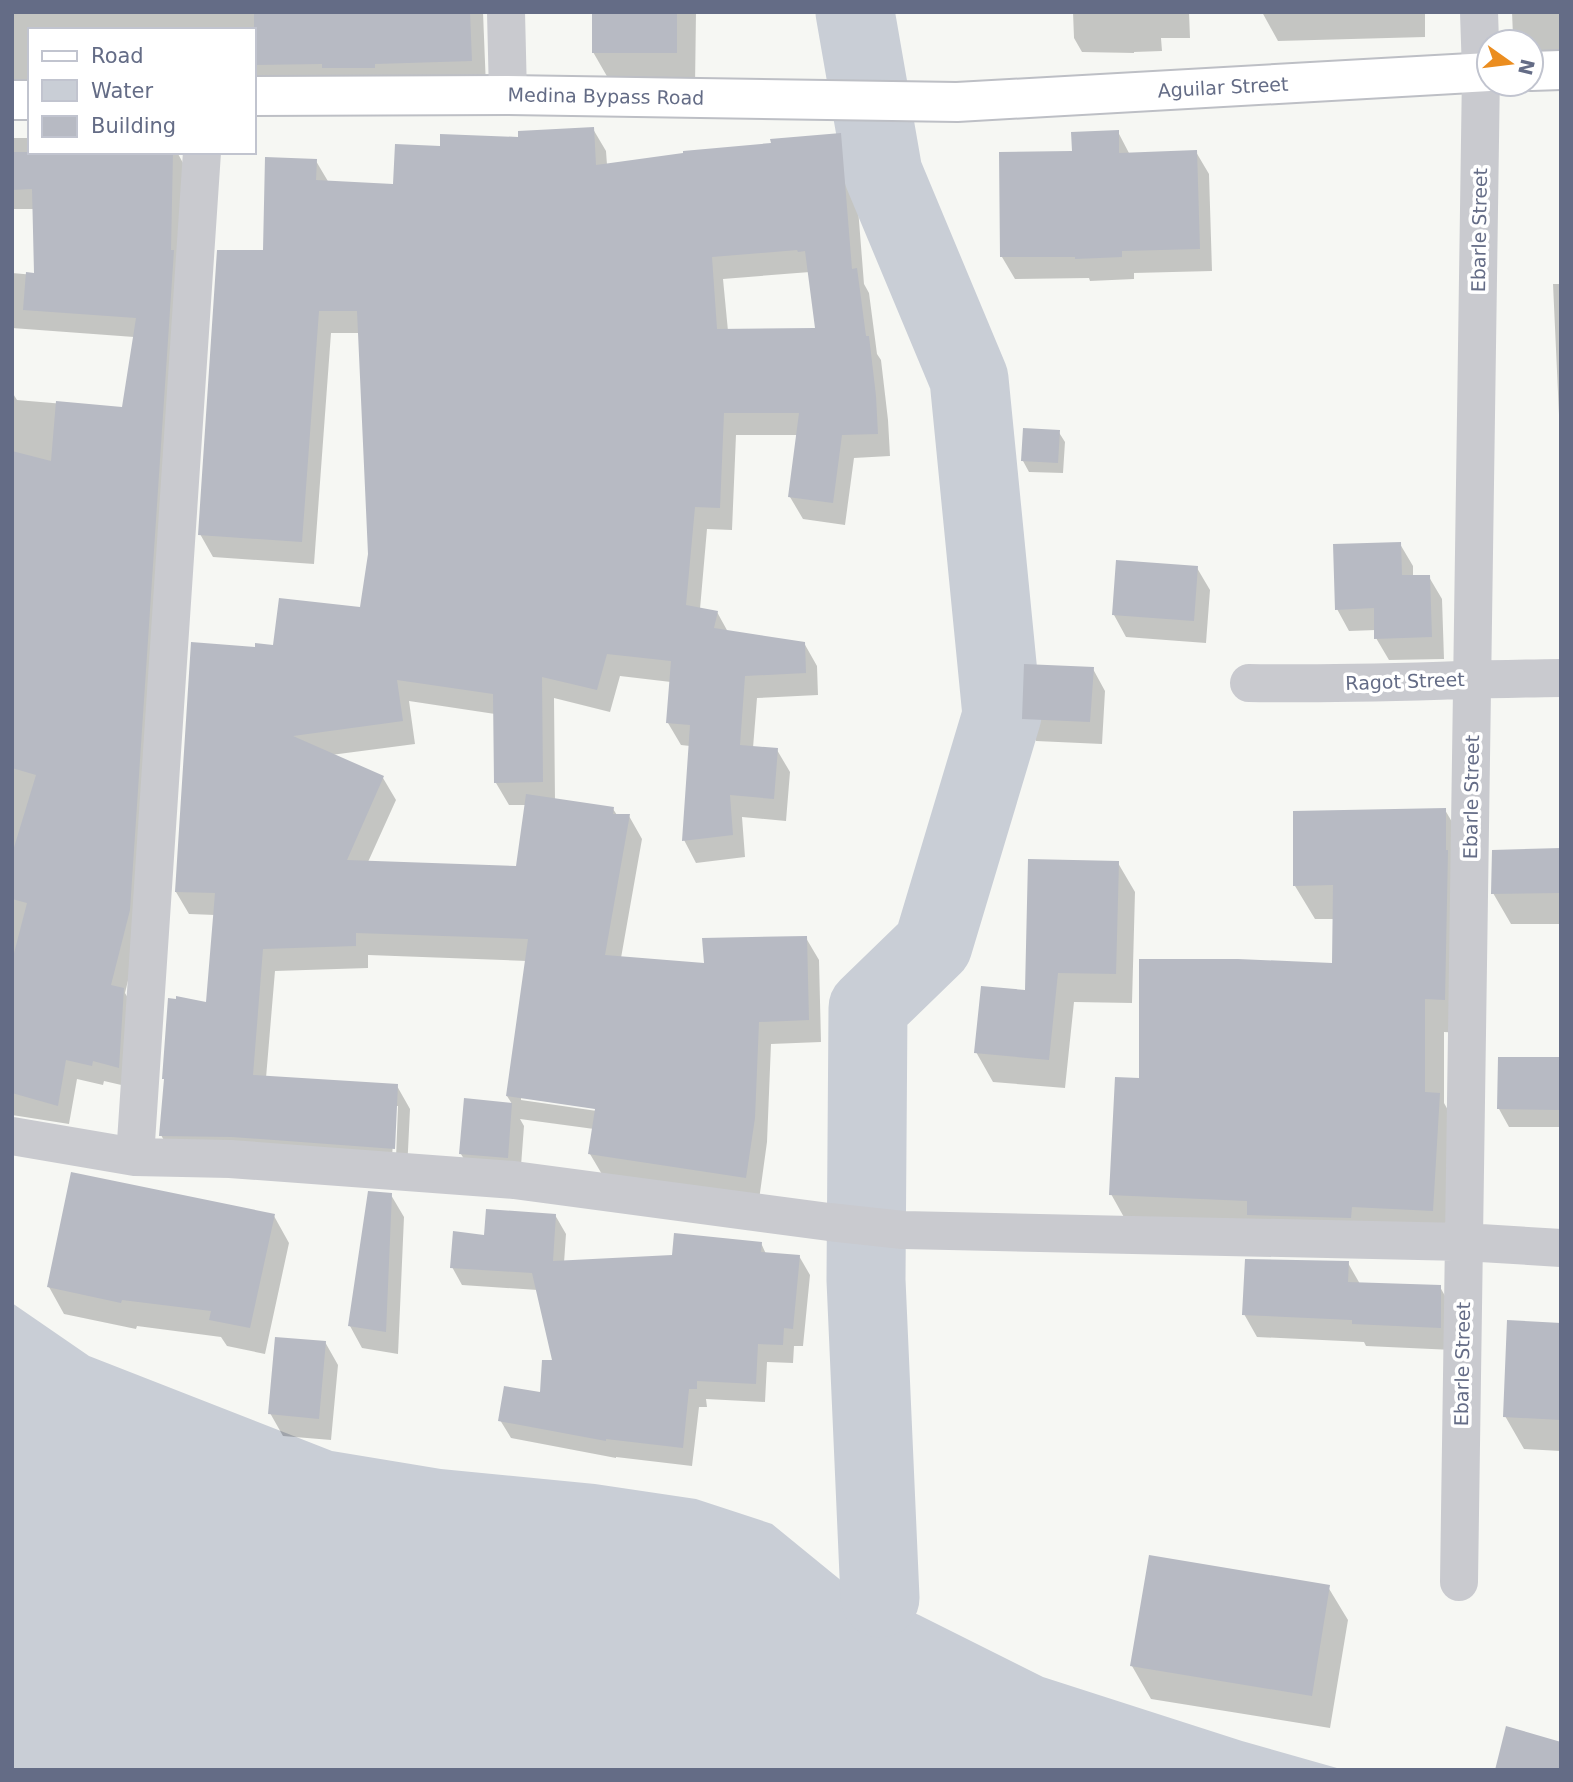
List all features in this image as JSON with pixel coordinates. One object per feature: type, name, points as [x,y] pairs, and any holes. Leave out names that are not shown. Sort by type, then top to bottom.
[{"type":"main road","name":"Aguilar Street","points":[[957,102],[1475,73]]},
{"type":"main road","name":"Medina Bypass Road","points":[[256,96],[508,94],[957,102]]},
{"type":"street","points":[[506,12],[508,94]]},
{"type":"street","name":"Ebarle Street","points":[[1459,1582],[1484,98]]},
{"type":"street","points":[[135,1157],[202,154]]},
{"type":"street","name":"Ragot Street","points":[[1249,683],[1561,678]]},
{"type":"street","points":[[12,1136],[135,1157],[230,1159],[514,1180],[903,1230],[1464,1242],[1561,1248]]},
{"type":"water","points":[[12,1303],[89,1356],[332,1451],[441,1469],[595,1484],[696,1499],[772,1524],[843,1582],[919,1615],[1043,1677],[1242,1741],[1344,1770],[12,1770]]},
{"type":"building","points":[[254,12],[470,12],[472,61],[375,64],[375,68],[322,68],[322,64],[256,65]]},
{"type":"building","points":[[592,12],[677,12],[677,53],[592,53]]},
{"type":"building","points":[[594,127],[596,165],[683,151],[771,143],[770,139],[841,133],[852,269],[857,268],[866,336],[869,336],[878,434],[842,435],[833,503],[788,497],[799,413],[724,413],[720,508],[695,507],[686,605],[718,611],[714,628],[805,642],[806,673],[745,676],[740,745],[778,748],[774,799],[730,795],[733,835],[682,841],[690,725],[666,723],[671,661],[607,654],[597,690],[542,677],[543,782],[494,783],[493,694],[397,680],[403,721],[293,736],[384,776],[347,860],[516,866],[526,794],[614,807],[613,814],[630,814],[605,955],[704,963],[702,938],[807,936],[809,1020],[759,1022],[755,1118],[746,1178],[588,1154],[595,1109],[506,1096],[528,939],[356,933],[356,946],[263,949],[253,1075],[398,1084],[395,1149],[232,1137],[159,1136],[168,998],[176,999],[176,996],[206,1002],[215,893],[175,892],[191,642],[255,647],[255,643],[273,645],[279,598],[360,607],[368,554],[357,311],[319,311],[302,542],[198,535],[217,250],[263,250],[265,157],[317,159],[316,180],[393,184],[395,144],[440,146],[440,134],[518,137],[518,131]],"holes":[[[805,251],[815,328],[717,329],[712,257]]]},
{"type":"building","points":[[1119,130],[1119,153],[1197,150],[1200,249],[1122,251],[1122,257],[1075,259],[1000,257],[999,152],[1072,151],[1071,132]]},
{"type":"building","points":[[12,152],[173,154],[171,250],[174,250],[130,910],[111,985],[124,988],[119,1068],[93,1061],[92,1066],[66,1060],[58,1106],[12,1093],[12,961],[27,903],[12,899],[12,854],[36,775],[12,768],[12,451],[51,461],[56,401],[122,407],[136,318],[23,310],[26,272],[34,273],[32,189],[12,190]]},
{"type":"building","points":[[1023,428],[1060,430],[1058,463],[1021,461]]},
{"type":"building","points":[[1401,542],[1402,575],[1430,575],[1432,637],[1374,639],[1374,608],[1335,610],[1333,544]]},
{"type":"building","points":[[1116,560],[1198,566],[1194,621],[1112,615]]},
{"type":"building","points":[[1024,664],[1094,667],[1090,722],[1022,719]]},
{"type":"building","points":[[1446,808],[1448,850],[1445,1000],[1425,999],[1425,1092],[1440,1093],[1433,1211],[1352,1207],[1351,1218],[1247,1215],[1247,1201],[1109,1195],[1115,1077],[1139,1078],[1139,959],[1332,963],[1333,885],[1293,886],[1293,811]]},
{"type":"building","points":[[1561,848],[1561,893],[1491,894],[1492,850]]},
{"type":"building","points":[[1028,859],[1119,861],[1116,974],[1058,973],[1049,1060],[974,1053],[981,986],[1025,990]]},
{"type":"building","points":[[1498,1057],[1561,1057],[1561,1110],[1497,1109]]},
{"type":"building","points":[[464,1098],[512,1103],[508,1158],[459,1154]]},
{"type":"building","points":[[71,1172],[275,1214],[250,1328],[209,1320],[211,1311],[122,1300],[121,1303],[47,1287]]},
{"type":"building","points":[[368,1191],[392,1193],[386,1332],[348,1326]]},
{"type":"building","points":[[486,1209],[556,1214],[553,1261],[672,1255],[674,1233],[762,1242],[761,1252],[800,1255],[793,1329],[784,1328],[783,1345],[758,1344],[756,1384],[697,1381],[697,1389],[689,1389],[683,1448],[606,1441],[498,1421],[504,1386],[540,1392],[542,1360],[552,1360],[532,1273],[450,1268],[453,1231],[484,1235]]},
{"type":"building","points":[[1245,1259],[1349,1261],[1348,1282],[1441,1285],[1441,1328],[1352,1324],[1352,1320],[1242,1315]]},
{"type":"building","points":[[1507,1320],[1561,1323],[1561,1420],[1503,1417]]},
{"type":"building","points":[[275,1337],[326,1341],[319,1419],[268,1414]]},
{"type":"building","points":[[1149,1555],[1330,1585],[1312,1696],[1130,1666]]},
{"type":"building","points":[[1506,1726],[1561,1742],[1561,1770],[1495,1770]]},
{"type":"waterway","points":[[855,12],[883,173],[969,379],[1002,715],[933,945],[868,1008],[866,1280],[880,1598]]}]
